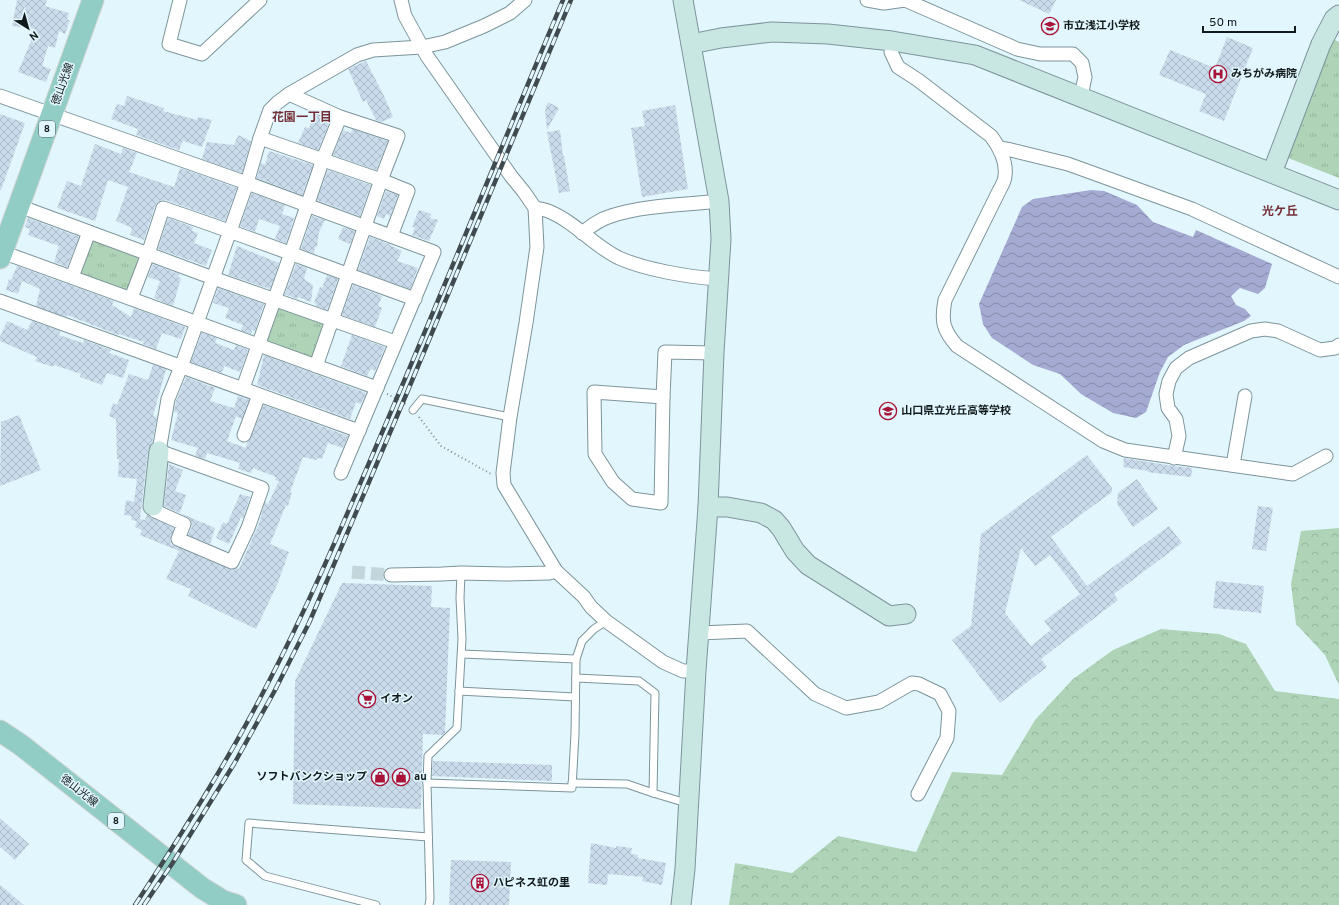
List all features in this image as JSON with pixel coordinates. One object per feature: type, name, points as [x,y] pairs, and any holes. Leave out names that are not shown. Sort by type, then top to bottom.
[{"type":"main road","name":"徳山光線","points":[[1,255],[93,0]]},
{"type":"main road","name":"徳山光線","points":[[0,731],[21,745],[202,888],[224,901],[236,905]]},
{"type":"street","points":[[180,0],[169,44],[202,54],[260,0]]},
{"type":"street","points":[[401,0],[405,16],[422,47],[511,176],[536,208],[537,247],[510,417],[503,473],[504,485],[556,571],[584,597],[591,607],[606,621],[663,662],[683,671],[696,671]]},
{"type":"street","points":[[158,451],[262,488],[248,528],[232,562],[178,539],[184,524],[155,511],[154,506],[158,451],[168,399],[181,367],[247,183],[270,110],[289,94],[357,55],[373,50],[422,47],[445,42],[484,26],[510,13],[525,0]]},
{"type":"street","points":[[681,905],[686,861],[696,671],[708,507],[714,353],[721,239],[719,201],[683,0]]},
{"type":"street","points":[[867,0],[884,3],[905,0],[1017,49],[1040,54],[1073,54],[1082,63],[1085,77],[1081,96]]},
{"type":"street","points":[[1272,173],[1321,44],[1334,20],[1339,15]]},
{"type":"street","points":[[691,44],[721,38],[772,32],[828,34],[892,41],[975,55],[1339,200]]},
{"type":"street","points":[[892,41],[891,52],[898,67],[918,80],[991,136],[1000,148],[1005,163],[1005,177],[999,191],[945,300],[943,324],[948,335],[957,346],[1103,441],[1125,450],[1293,474],[1326,456]]},
{"type":"street","points":[[289,94],[340,117],[398,136],[381,180],[316,366]]},
{"type":"street","points":[[0,96],[247,183],[434,252],[341,473]]},
{"type":"street","points":[[243,388],[306,206],[340,117]]},
{"type":"street","points":[[260,138],[381,180],[408,191],[391,236]]},
{"type":"street","points":[[1000,148],[1068,164],[1192,209],[1339,277]]},
{"type":"street","points":[[582,233],[592,225],[610,216],[643,209],[719,201]]},
{"type":"street","points":[[19,206],[213,278],[395,342]]},
{"type":"street","points":[[131,298],[148,254],[162,208],[415,298]]},
{"type":"street","points":[[536,208],[547,211],[564,220],[619,258],[645,267],[701,278],[718,279]]},
{"type":"street","points":[[72,276],[89,232]]},
{"type":"street","points":[[1,255],[72,276],[196,323],[377,388]]},
{"type":"street","points":[[0,301],[359,431]]},
{"type":"street","points":[[1174,458],[1179,436],[1176,419],[1168,408],[1166,394],[1168,381],[1176,368],[1184,361],[1252,331],[1258,330],[1278,331],[1320,350],[1335,348],[1339,345]]},
{"type":"street","points":[[663,397],[594,392],[596,454],[613,482],[632,499],[661,503],[665,352],[714,353]]},
{"type":"street","points":[[244,435],[259,395]]},
{"type":"street","points":[[1233,466],[1245,396]]},
{"type":"street","points":[[708,507],[727,507],[761,513],[774,520],[795,551],[808,565],[890,616],[906,614]]},
{"type":"street","points":[[391,575],[549,573],[556,571]]},
{"type":"street","points":[[699,633],[747,632],[815,694],[846,708],[880,702],[912,683],[919,684],[940,694],[949,711],[947,738],[918,794]]},
{"type":"lane","points":[[413,410],[422,399],[510,417]]},
{"type":"lane","points":[[429,905],[428,756],[457,728],[462,654],[460,598],[461,573]]},
{"type":"lane","points":[[427,783],[572,788],[575,734],[576,659],[582,641],[594,629],[606,621]]},
{"type":"lane","points":[[462,654],[576,659]]},
{"type":"lane","points":[[576,678],[639,680],[655,693],[653,793]]},
{"type":"lane","points":[[459,691],[576,697]]},
{"type":"lane","points":[[572,783],[627,784],[683,802]]},
{"type":"lane","points":[[376,905],[265,876],[246,860],[249,823],[428,837]]},
{"type":"path","points":[[377,388],[412,407],[441,446],[497,478],[504,485]]},
{"type":"green space","points":[[1331,38],[1339,42],[1339,178],[1283,156]]},
{"type":"green space","points":[[90,238],[142,257],[129,293],[77,273]]},
{"type":"green space","points":[[278,306],[328,324],[315,361],[264,343]]},
{"type":"green space","points":[[1339,528],[1339,685],[1325,655],[1296,624],[1291,584],[1301,531]]},
{"type":"green space","points":[[1161,629],[1219,634],[1246,644],[1275,691],[1339,699],[1339,905],[729,905],[735,863],[792,873],[838,836],[916,852],[952,772],[1002,775],[1035,720],[1073,679],[1113,650]]},
{"type":"water","points":[[1091,190],[1104,191],[1137,205],[1153,222],[1193,237],[1196,230],[1272,264],[1265,288],[1258,294],[1240,288],[1231,296],[1236,305],[1245,309],[1251,316],[1244,321],[1184,345],[1168,357],[1160,372],[1146,412],[1136,418],[1113,413],[1081,394],[1060,374],[1033,365],[992,338],[983,324],[979,304],[1022,207],[1033,199]]},
{"type":"building","points":[[17,0],[47,0],[45,6],[69,13],[67,20],[70,20],[65,34],[59,31],[55,48],[48,46],[42,66],[51,69],[46,82],[18,72],[36,29],[12,26]]},
{"type":"building","points":[[1019,0],[1056,0],[1049,14]]},
{"type":"building","points":[[1227,37],[1253,48],[1224,121],[1199,111],[1206,94],[1159,75],[1170,50],[1215,68]]},
{"type":"building","points":[[366,61],[393,117],[381,122],[376,120],[366,100],[363,102],[348,69]]},
{"type":"building","points":[[127,96],[164,108],[163,111],[197,120],[198,117],[212,120],[202,147],[183,141],[179,150],[136,135],[138,129],[111,119],[117,104],[124,106]]},
{"type":"building","points":[[548,102],[559,108],[547,130],[545,110]]},
{"type":"building","points":[[675,105],[688,189],[642,197],[631,128],[645,126],[642,111]]},
{"type":"building","points":[[0,114],[25,123],[1,190],[0,190]]},
{"type":"building","points":[[314,114],[330,121],[318,150],[298,143],[305,127],[309,128]]},
{"type":"building","points":[[352,129],[388,141],[376,170],[333,155],[343,130],[351,133]]},
{"type":"building","points":[[560,130],[563,156],[570,191],[559,193],[547,132]]},
{"type":"building","points":[[238,135],[251,141],[242,173],[202,159],[207,142],[234,145]]},
{"type":"building","points":[[95,144],[121,154],[123,148],[137,153],[129,172],[174,187],[180,168],[237,188],[225,221],[166,200],[161,200],[157,202],[155,206],[144,240],[130,235],[132,228],[116,221],[128,187],[108,180],[95,221],[57,208],[67,181],[81,186]]},
{"type":"building","points":[[269,151],[313,165],[302,195],[257,178],[261,163],[265,165]]},
{"type":"building","points":[[328,170],[371,185],[360,216],[317,200]]},
{"type":"building","points":[[386,191],[398,195],[390,216],[386,214],[384,219],[377,216]]},
{"type":"building","points":[[252,193],[285,205],[282,214],[294,218],[286,243],[275,239],[280,226],[259,219],[255,232],[240,226]]},
{"type":"building","points":[[419,210],[431,214],[430,218],[438,220],[429,241],[412,235],[415,228],[412,227]]},
{"type":"building","points":[[312,216],[325,220],[319,232],[317,247],[315,247],[314,254],[301,249]]},
{"type":"building","points":[[28,218],[79,237],[67,267],[54,262],[59,246],[28,235],[30,229],[25,227]]},
{"type":"building","points":[[168,218],[193,227],[192,231],[198,233],[194,243],[212,250],[206,266],[158,249]]},
{"type":"building","points":[[343,227],[355,231],[350,244],[338,239]]},
{"type":"building","points":[[370,237],[402,251],[397,261],[418,268],[410,289],[358,270]]},
{"type":"building","points":[[237,246],[279,263],[270,289],[228,275]]},
{"type":"building","points":[[153,264],[179,274],[178,277],[181,278],[173,306],[154,298],[160,281],[148,277]]},
{"type":"building","points":[[296,264],[307,268],[304,279],[313,285],[311,302],[298,297],[297,299],[285,294]]},
{"type":"building","points":[[17,266],[114,301],[112,305],[131,317],[134,308],[185,327],[181,339],[162,333],[156,349],[143,344],[144,342],[119,334],[118,335],[67,315],[66,317],[36,306],[40,289],[22,281],[18,294],[6,290],[9,279],[11,280]]},
{"type":"building","points":[[327,275],[338,279],[327,310],[316,306],[314,303],[320,287],[322,288]]},
{"type":"building","points":[[353,285],[382,296],[378,306],[382,308],[375,327],[342,315]]},
{"type":"building","points":[[218,288],[264,304],[255,331],[252,330],[251,334],[242,331],[243,325],[225,318],[229,308],[213,303]]},
{"type":"building","points":[[7,321],[27,330],[32,321],[60,331],[59,335],[83,343],[84,340],[111,350],[109,353],[129,360],[123,378],[107,373],[102,385],[80,377],[81,374],[54,365],[53,367],[35,361],[37,357],[0,341],[0,337]]},
{"type":"building","points":[[202,333],[217,338],[215,343],[234,350],[236,345],[248,350],[240,372],[224,366],[222,373],[191,362]]},
{"type":"building","points":[[352,335],[385,347],[375,371],[371,369],[367,376],[341,366]]},
{"type":"building","points":[[264,355],[366,393],[361,404],[356,402],[350,419],[257,385]]},
{"type":"building","points":[[153,365],[166,369],[153,416],[157,417],[152,443],[148,450],[140,519],[145,520],[147,515],[174,528],[170,540],[171,544],[229,569],[239,569],[259,524],[265,502],[268,504],[279,481],[275,480],[276,477],[253,468],[251,473],[238,469],[240,463],[207,453],[205,459],[195,456],[198,448],[171,440],[178,413],[174,412],[176,401],[186,377],[215,388],[210,401],[234,408],[238,396],[249,400],[242,419],[236,416],[227,441],[246,448],[247,442],[251,438],[264,405],[348,436],[343,448],[328,443],[322,459],[318,458],[316,460],[303,457],[290,492],[292,493],[288,506],[286,505],[270,544],[289,552],[277,585],[256,629],[188,596],[191,589],[166,579],[179,551],[140,535],[142,530],[135,527],[137,521],[131,520],[132,516],[124,515],[126,500],[134,502],[137,479],[118,477],[119,459],[117,459],[116,419],[109,416],[113,403],[117,405],[129,374],[148,380]]},
{"type":"building","points":[[19,415],[41,470],[0,486],[1,422]]},
{"type":"building","points":[[1087,455],[1112,488],[1112,492],[1051,537],[1087,586],[1169,526],[1182,543],[1114,594],[1118,600],[1041,659],[1047,667],[1000,703],[952,640],[971,626],[981,534]],"holes":[[[1021,548],[1035,566],[1050,555],[1080,594],[1044,621],[1051,630],[1031,646],[1005,613]]]},
{"type":"building","points":[[1124,458],[1192,468],[1191,477],[1147,472],[1148,471],[1123,467]]},
{"type":"building","points":[[169,464],[183,470],[175,491],[186,495],[180,513],[164,506]]},
{"type":"building","points":[[1137,479],[1158,509],[1133,527],[1117,504],[1118,493]]},
{"type":"building","points":[[240,494],[250,497],[243,518],[241,517],[229,544],[216,538],[223,522],[227,524]]},
{"type":"building","points":[[1258,506],[1273,508],[1266,551],[1252,549]]},
{"type":"building","points":[[180,513],[215,528],[210,544],[188,535],[192,527],[191,520]]},
{"type":"building","points":[[1216,581],[1264,586],[1261,613],[1213,608]]},
{"type":"building","points":[[342,583],[432,586],[431,607],[450,608],[445,733],[443,735],[423,734],[421,809],[293,804],[295,681]]},
{"type":"building","points":[[433,761],[552,765],[552,781],[432,776]]},
{"type":"building","points":[[0,818],[29,844],[15,860],[0,847]]},
{"type":"building","points":[[591,843],[616,848],[616,846],[632,848],[631,854],[638,855],[638,858],[666,863],[662,885],[642,881],[643,877],[608,874],[607,885],[588,883]]},
{"type":"building","name":"ハピネス虹の里","points":[[451,860],[511,862],[509,905],[449,905]]},
{"type":"building","points":[[0,885],[24,905],[0,905]]},
{"type":"tunnel","points":[[352,572],[391,575]]},
{"type":"railway","points":[[135,905],[220,769],[252,713],[299,622],[407,375],[563,0]]},
{"type":"railway","points":[[144,905],[172,864],[234,764],[274,692],[309,623],[571,0]]},
{"type":"place","name":"市立浅江小学校","points":[[1050,26]]},
{"type":"place","name":"みちがみ病院","points":[[1218,74]]},
{"type":"place","name":"山口県立光丘高等学校","points":[[888,411]]},
{"type":"place","name":"イオン","points":[[367,699]]},
{"type":"place","name":"ソフトバンクショップ","points":[[380,777]]},
{"type":"place","name":"au","points":[[401,777]]},
{"type":"place","name":"ハピネス虹の里","points":[[480,883]]},
{"type":"district","name":"花園一丁目","points":[[302,118]]},
{"type":"district","name":"光ケ丘","points":[[1280,212]]}]
